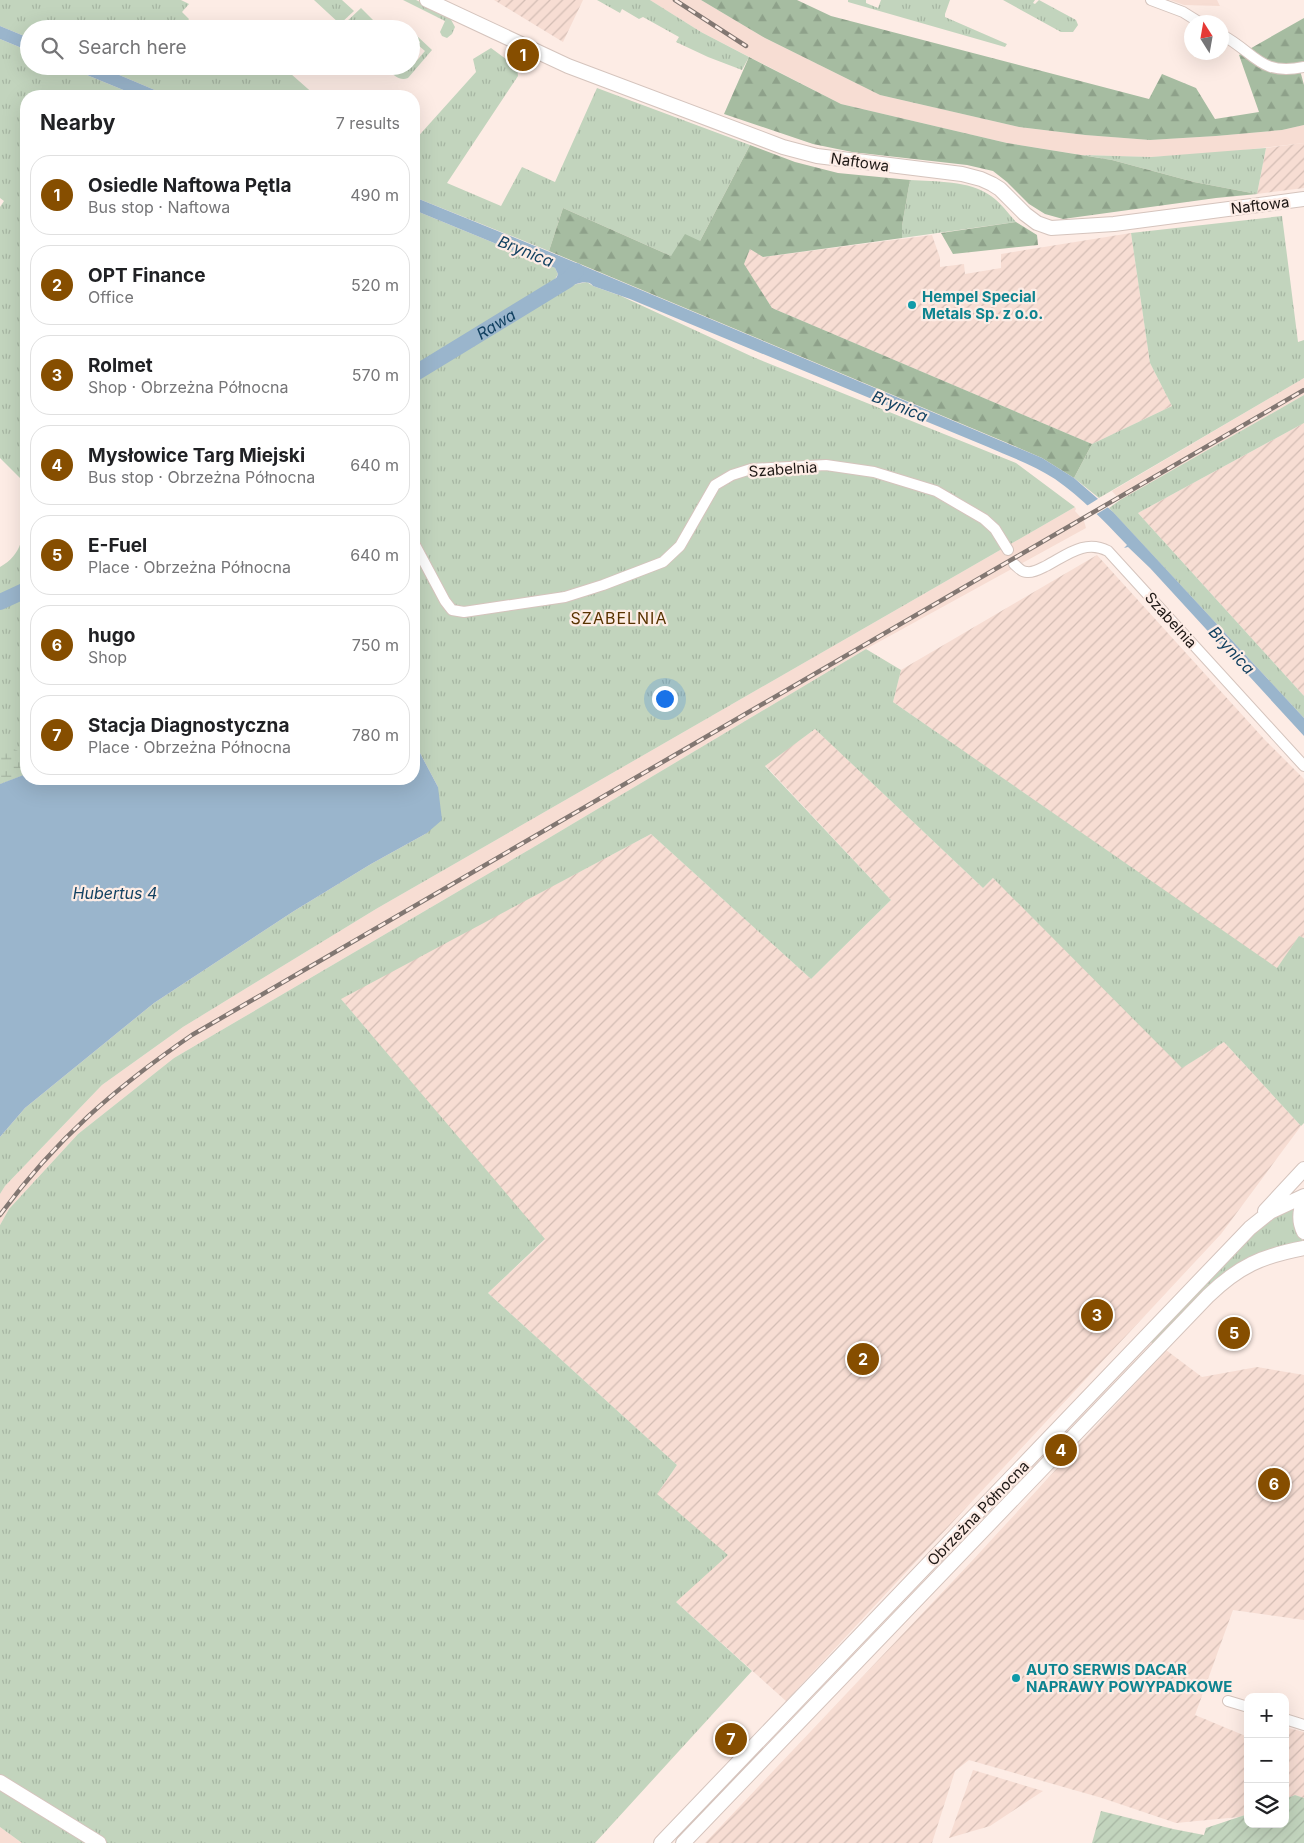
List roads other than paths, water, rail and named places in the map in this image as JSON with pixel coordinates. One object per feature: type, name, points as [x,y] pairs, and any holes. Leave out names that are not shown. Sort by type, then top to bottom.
[{"type":"street","name":"Naftowa","points":[[426,0],[568,66],[783,147],[817,156],[962,174],[981,179],[1000,189],[1024,214],[1037,223],[1052,228],[1114,224],[1304,199]]},
{"type":"street","points":[[1150,0],[1187,15]]},
{"type":"street","points":[[1229,39],[1256,60],[1271,68],[1288,70],[1304,67]]},
{"type":"street","name":"Szabelnia","points":[[420,553],[445,601],[452,610],[464,612],[565,598],[603,586],[663,562],[680,546],[715,485],[732,475],[751,470],[777,467],[826,466],[874,472],[936,491],[984,519],[995,529],[1008,550]]},
{"type":"street","name":"Szabelnia","points":[[1014,564],[1021,570],[1028,572],[1036,570],[1076,550],[1090,546],[1099,546],[1108,551],[1304,766]]},
{"type":"street","points":[[1250,1228],[1304,1169]]},
{"type":"street","name":"Obrzeżna Północna","points":[[661,1843],[1250,1228],[1270,1212],[1304,1196]]},
{"type":"street","points":[[1304,1201],[1300,1219],[1304,1232]]},
{"type":"street","name":"Obrzeżna Północna","points":[[683,1843],[1208,1296],[1238,1270],[1262,1259],[1304,1248]]},
{"type":"street","points":[[1093,1392],[1105,1404]]},
{"type":"street","points":[[866,1630],[877,1640]]},
{"type":"street","points":[[1228,1701],[1244,1706]]},
{"type":"street","points":[[1289,1720],[1304,1725]]},
{"type":"street","points":[[0,1782],[99,1843]]},
{"type":"water","points":[[0,26],[20,34],[20,47],[0,39]]},
{"type":"water","points":[[87,75],[119,75],[155,90],[123,90]]},
{"type":"water","name":"Brynica","points":[[420,199],[1042,458],[1074,478],[1113,512],[1304,718],[1304,736],[1150,568],[1128,547],[1124,548],[1127,545],[1102,519],[1065,486],[1047,474],[988,447],[630,299],[589,283],[583,282],[572,285],[571,276],[556,279],[558,274],[555,268],[420,212]]},
{"type":"water","name":"Hubertus 4","points":[[420,753],[438,787],[442,820],[427,833],[371,864],[294,911],[154,1003],[25,1108],[0,1137],[0,784],[20,776],[20,785],[420,785]]},
{"type":"waterway","name":"Rawa","points":[[420,370],[568,280],[576,271]]},
{"type":"waterway","name":"Rawa","points":[[0,602],[20,593]]},
{"type":"railway","points":[[675,0],[746,46]]},
{"type":"railway","points":[[0,1215],[43,1162],[88,1116],[137,1075],[192,1035],[1304,390]]},
{"type":"place","name":"Osiedle Naftowa Pętla","points":[[523,55]]},
{"type":"place","name":"Hempel Special Metals Sp. z o.o.","points":[[912,305]]},
{"type":"place","name":"Rolmet","points":[[1097,1315]]},
{"type":"place","name":"E-Fuel","points":[[1234,1333]]},
{"type":"place","name":"OPT Finance","points":[[863,1359]]},
{"type":"place","name":"Mysłowice Targ Miejski","points":[[1061,1450]]},
{"type":"place","name":"hugo","points":[[1274,1484]]},
{"type":"place","name":"AUTO SERWIS DACAR NAPRAWY POWYPADKOWE","points":[[1016,1678]]},
{"type":"place","name":"Stacja Diagnostyczna","points":[[731,1739]]},
{"type":"district","name":"SZABELNIA","points":[[619,618]]}]
